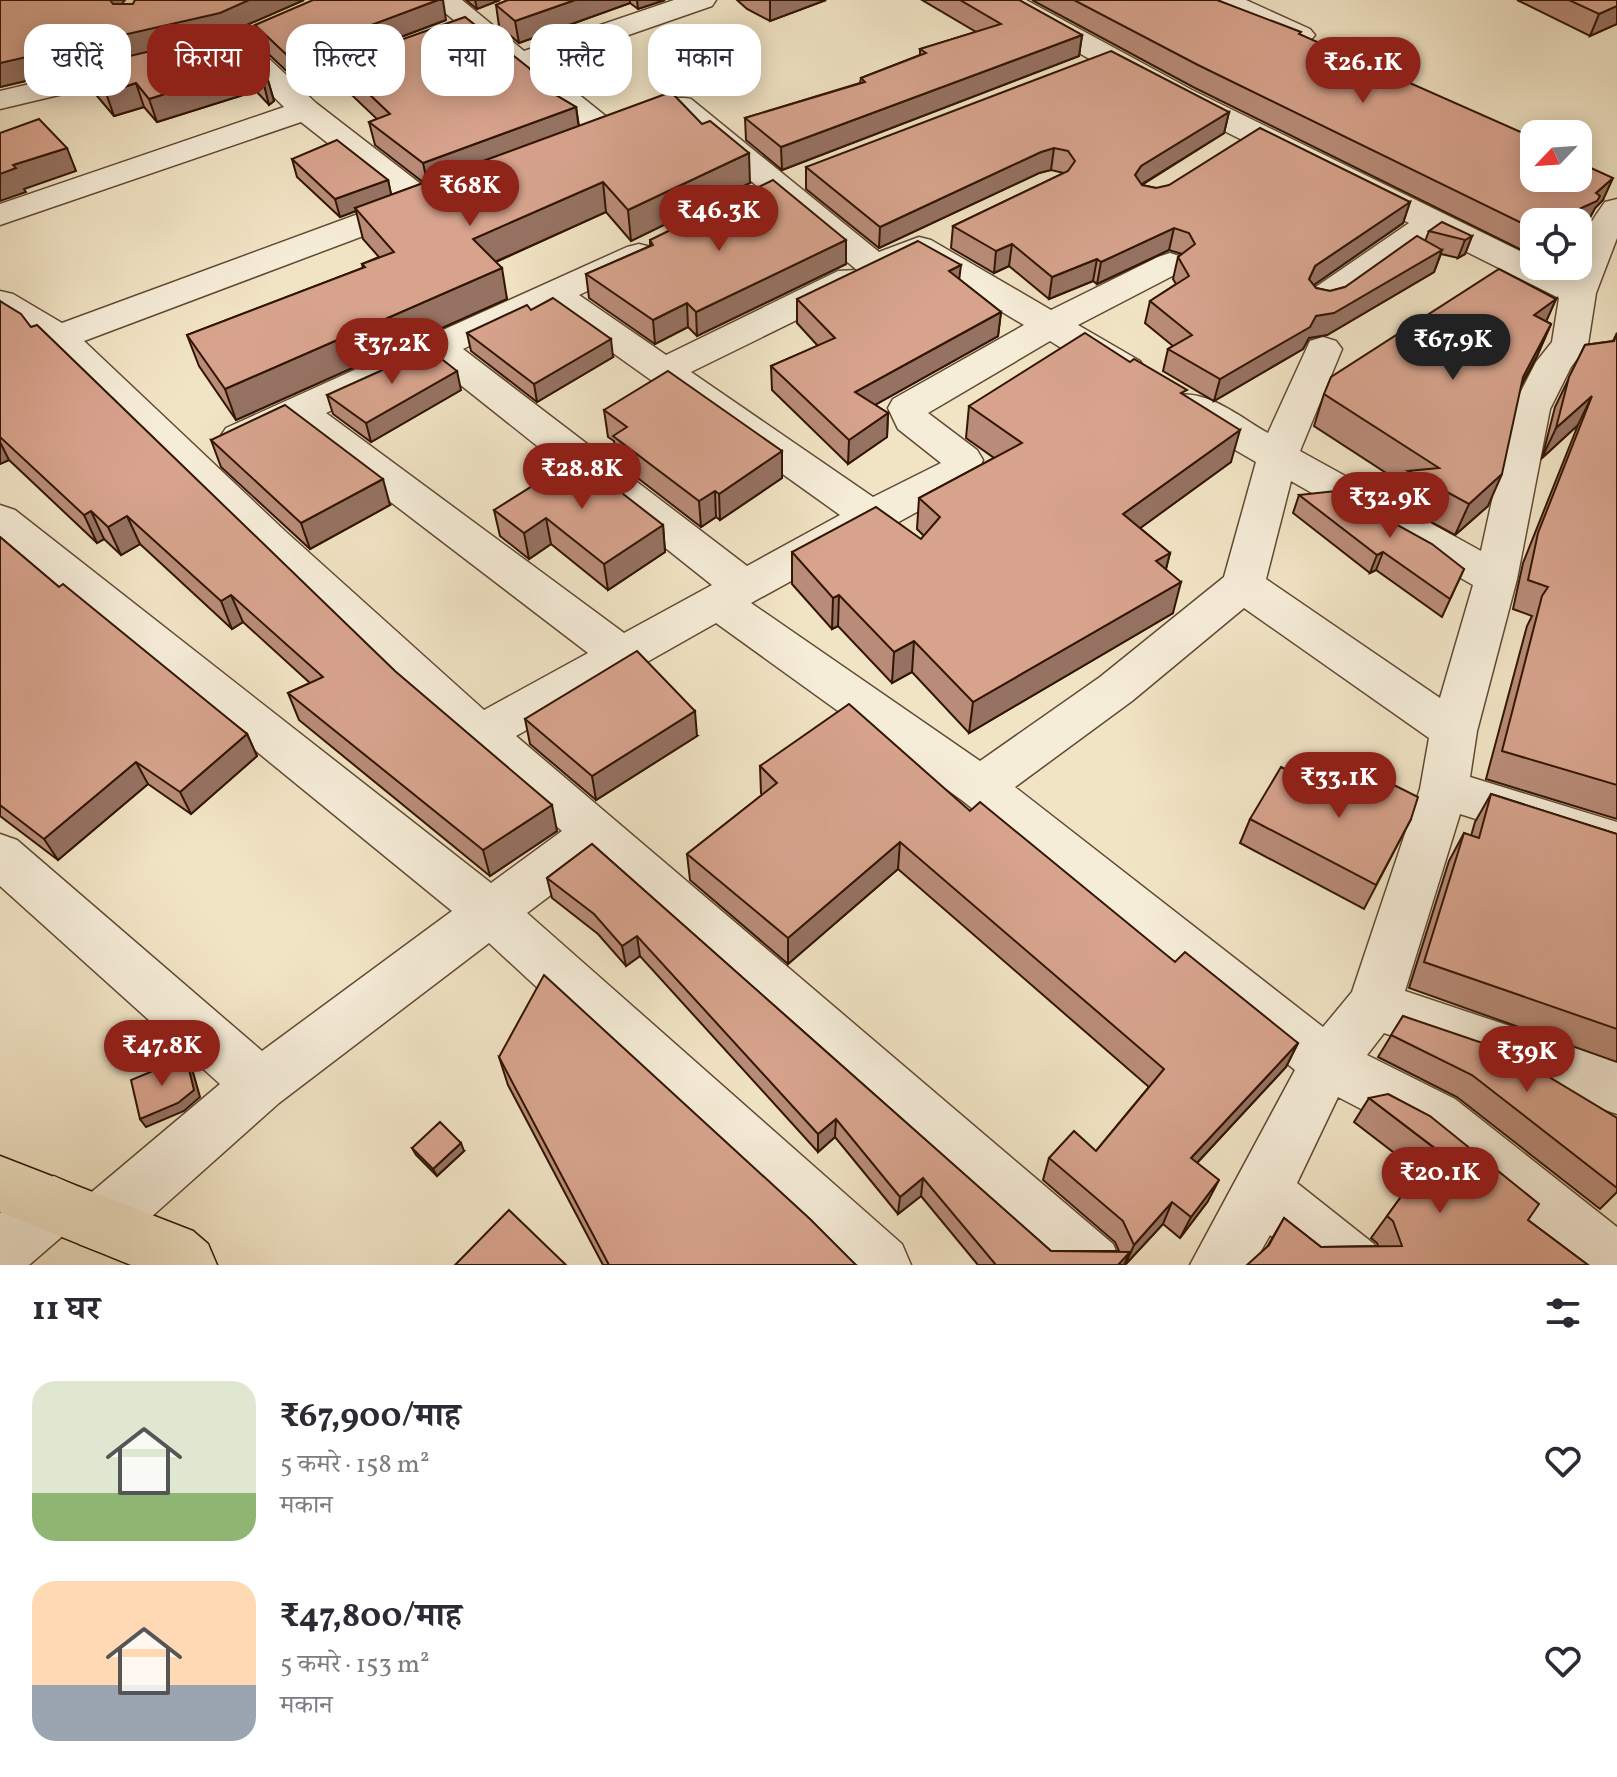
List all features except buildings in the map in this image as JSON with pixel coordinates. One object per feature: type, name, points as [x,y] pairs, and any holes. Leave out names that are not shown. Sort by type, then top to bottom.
[{"type":"main road","points":[[0,1184],[172,1252],[187,1265]]},
{"type":"street","points":[[444,0],[475,22],[607,133]]},
{"type":"street","points":[[520,62],[702,0]]},
{"type":"street","points":[[1005,0],[1110,58],[1240,141],[1433,221],[1578,293]]},
{"type":"street","points":[[1222,0],[1331,49]]},
{"type":"street","points":[[470,24],[504,11]]},
{"type":"street","points":[[0,100],[249,38],[305,110],[437,197],[59,337]]},
{"type":"street","points":[[1067,75],[1110,58]]},
{"type":"street","points":[[565,149],[680,106],[875,267]]},
{"type":"street","points":[[0,215],[305,110]]},
{"type":"street","points":[[1220,1265],[1262,1192],[1327,1063],[1374,1005],[1444,789],[1454,731],[1496,579],[1531,409],[1555,362],[1592,347],[1578,293],[1604,227],[1613,190]]},
{"type":"street","points":[[1323,299],[1433,221]]},
{"type":"street","points":[[662,371],[959,228]]},
{"type":"street","points":[[187,461],[555,295],[667,240]]},
{"type":"street","points":[[919,247],[1277,459],[1496,579]]},
{"type":"street","points":[[481,734],[871,516],[961,470],[965,465],[912,420],[907,408],[1050,325],[1170,264]]},
{"type":"street","points":[[555,295],[871,516]]},
{"type":"street","points":[[0,302],[59,337],[422,684],[597,832],[1092,1265]]},
{"type":"street","points":[[438,348],[730,594],[980,787],[1327,1063],[1435,1118],[1603,1253]]},
{"type":"street","points":[[980,787],[1116,689],[1243,585],[1277,459],[1323,349]]},
{"type":"street","points":[[298,411],[621,655]]},
{"type":"street","points":[[0,520],[491,913],[881,1265]]},
{"type":"street","points":[[1243,585],[1454,731]]},
{"type":"street","points":[[1444,789],[1617,843]]},
{"type":"street","points":[[0,1251],[77,1214],[260,1085],[597,832]]},
{"type":"street","points":[[0,855],[260,1085]]},
{"type":"street","points":[[1374,1005],[1617,1088]]},
{"type":"street","points":[[1262,1192],[1353,1265]]}]
